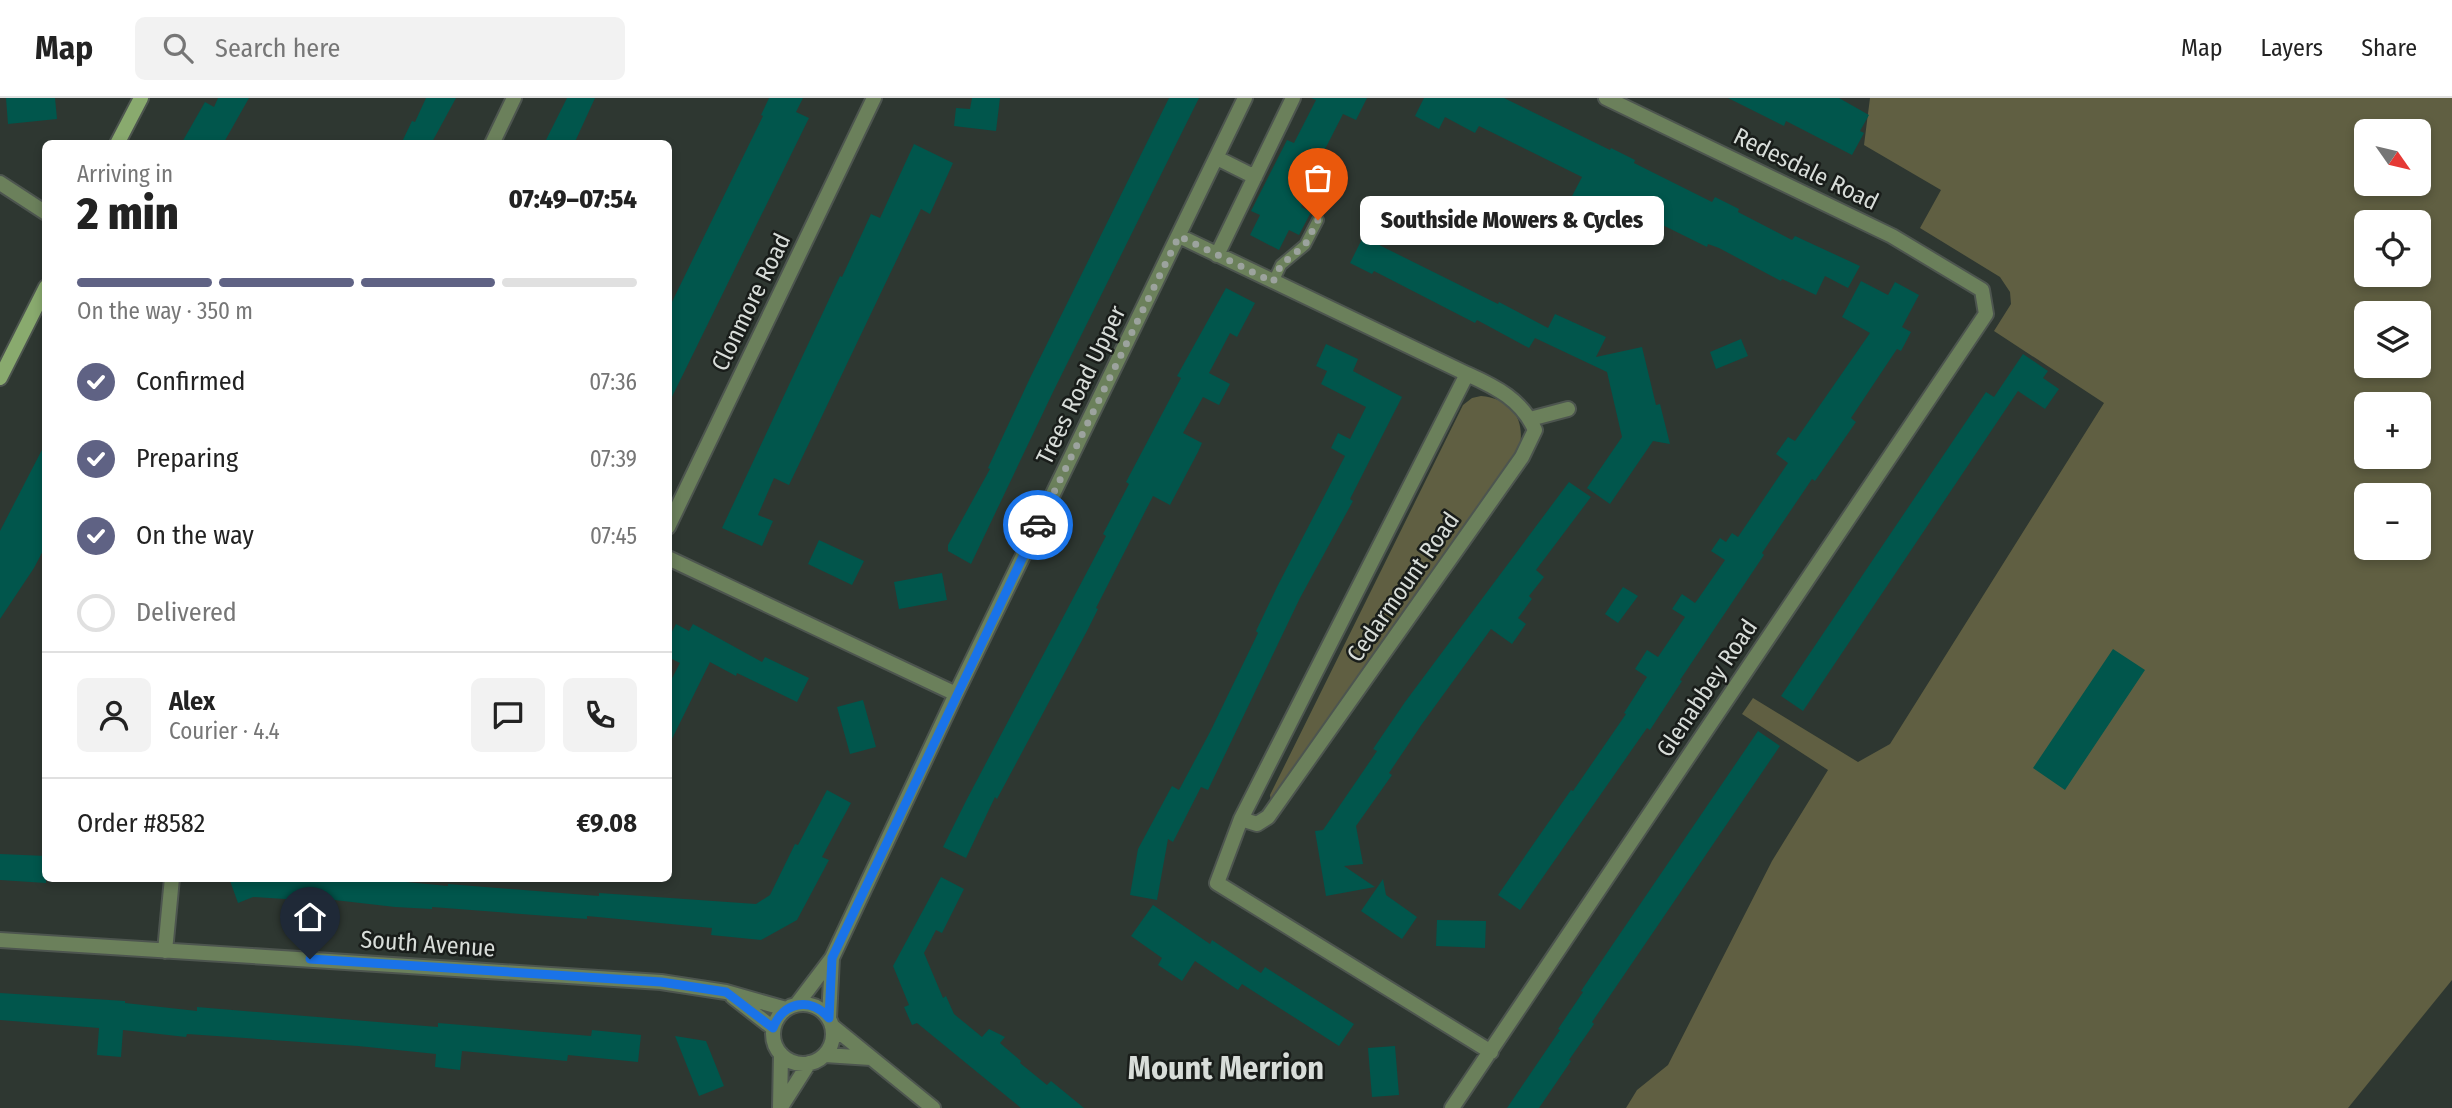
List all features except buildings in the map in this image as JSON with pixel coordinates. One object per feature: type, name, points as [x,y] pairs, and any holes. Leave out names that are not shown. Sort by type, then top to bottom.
[{"type":"main road","points":[[119,140],[141,98]]},
{"type":"main road","points":[[0,377],[42,295]]},
{"type":"street","points":[[494,140],[514,98]]},
{"type":"street","name":"Clonmore Road","points":[[672,519],[874,98]]},
{"type":"street","name":"Trees Road Upper","points":[[832,958],[956,694],[1245,98]]},
{"type":"street","points":[[1217,255],[1293,98]]},
{"type":"street","name":"Redesdale Road","points":[[1606,98],[1892,236],[1982,290]]},
{"type":"street","points":[[1217,158],[1255,177]]},
{"type":"street","points":[[0,183],[42,210]]},
{"type":"street","points":[[1179,236],[1467,374],[1516,400],[1530,419],[1568,409]]},
{"type":"street","name":"Glenabbey Road","points":[[1452,1108],[1986,314],[1982,290]]},
{"type":"street","name":"Cedarmount Road","points":[[1467,374],[1241,819],[1217,883],[1491,1052]]},
{"type":"street","name":"Cedarmount Road","points":[[1241,819],[1257,824],[1268,817],[1522,457],[1535,430],[1530,419]]},
{"type":"street","points":[[672,560],[956,694]]},
{"type":"street","points":[[165,951],[172,882]]},
{"type":"street","name":"South Avenue","points":[[0,940],[661,982],[792,1006]]},
{"type":"street","points":[[832,958],[792,1006],[780,1014],[773,1028],[776,1047],[781,1054],[799,1064],[809,1063],[825,1055],[871,1058]]},
{"type":"street","points":[[825,1055],[833,1037],[830,1022],[832,958]]},
{"type":"street","name":"South Avenue","points":[[726,992],[773,1028]]},
{"type":"street","points":[[792,1006],[815,1006],[871,1058],[933,1108]]},
{"type":"street","points":[[780,1108],[781,1054]]},
{"type":"street","points":[[780,1108],[809,1063]]},
{"type":"lane","points":[[1273,282],[1281,265],[1305,245],[1318,220]]},
{"type":"shaded area","points":[[1870,98],[2452,98],[2452,980],[2348,1108],[1626,1108],[1637,1090],[1668,1065],[1772,861],[1828,770],[1742,714],[1753,698],[1858,762],[1890,744],[2104,403],[1994,331],[2011,304],[2010,292],[2000,277],[1920,228],[1941,190],[1864,145]]},
{"type":"shaded area","points":[[1481,396],[1502,402],[1516,414],[1521,432],[1518,454],[1271,804],[1270,795],[1463,405],[1472,398]]},
{"type":"way so far","points":[[1038,525],[1179,236],[1273,282],[1281,265],[1305,245],[1318,220]]},
{"type":"place","name":"Southside Mowers & Cycles","points":[[1318,220]]},
{"type":"district","name":"Mount Merrion","points":[[1226,1068]]},
{"type":"route","points":[[310,959],[661,982],[726,992],[773,1028],[780,1014],[797,1004],[815,1006],[829,1018],[832,958],[1038,525]]}]
